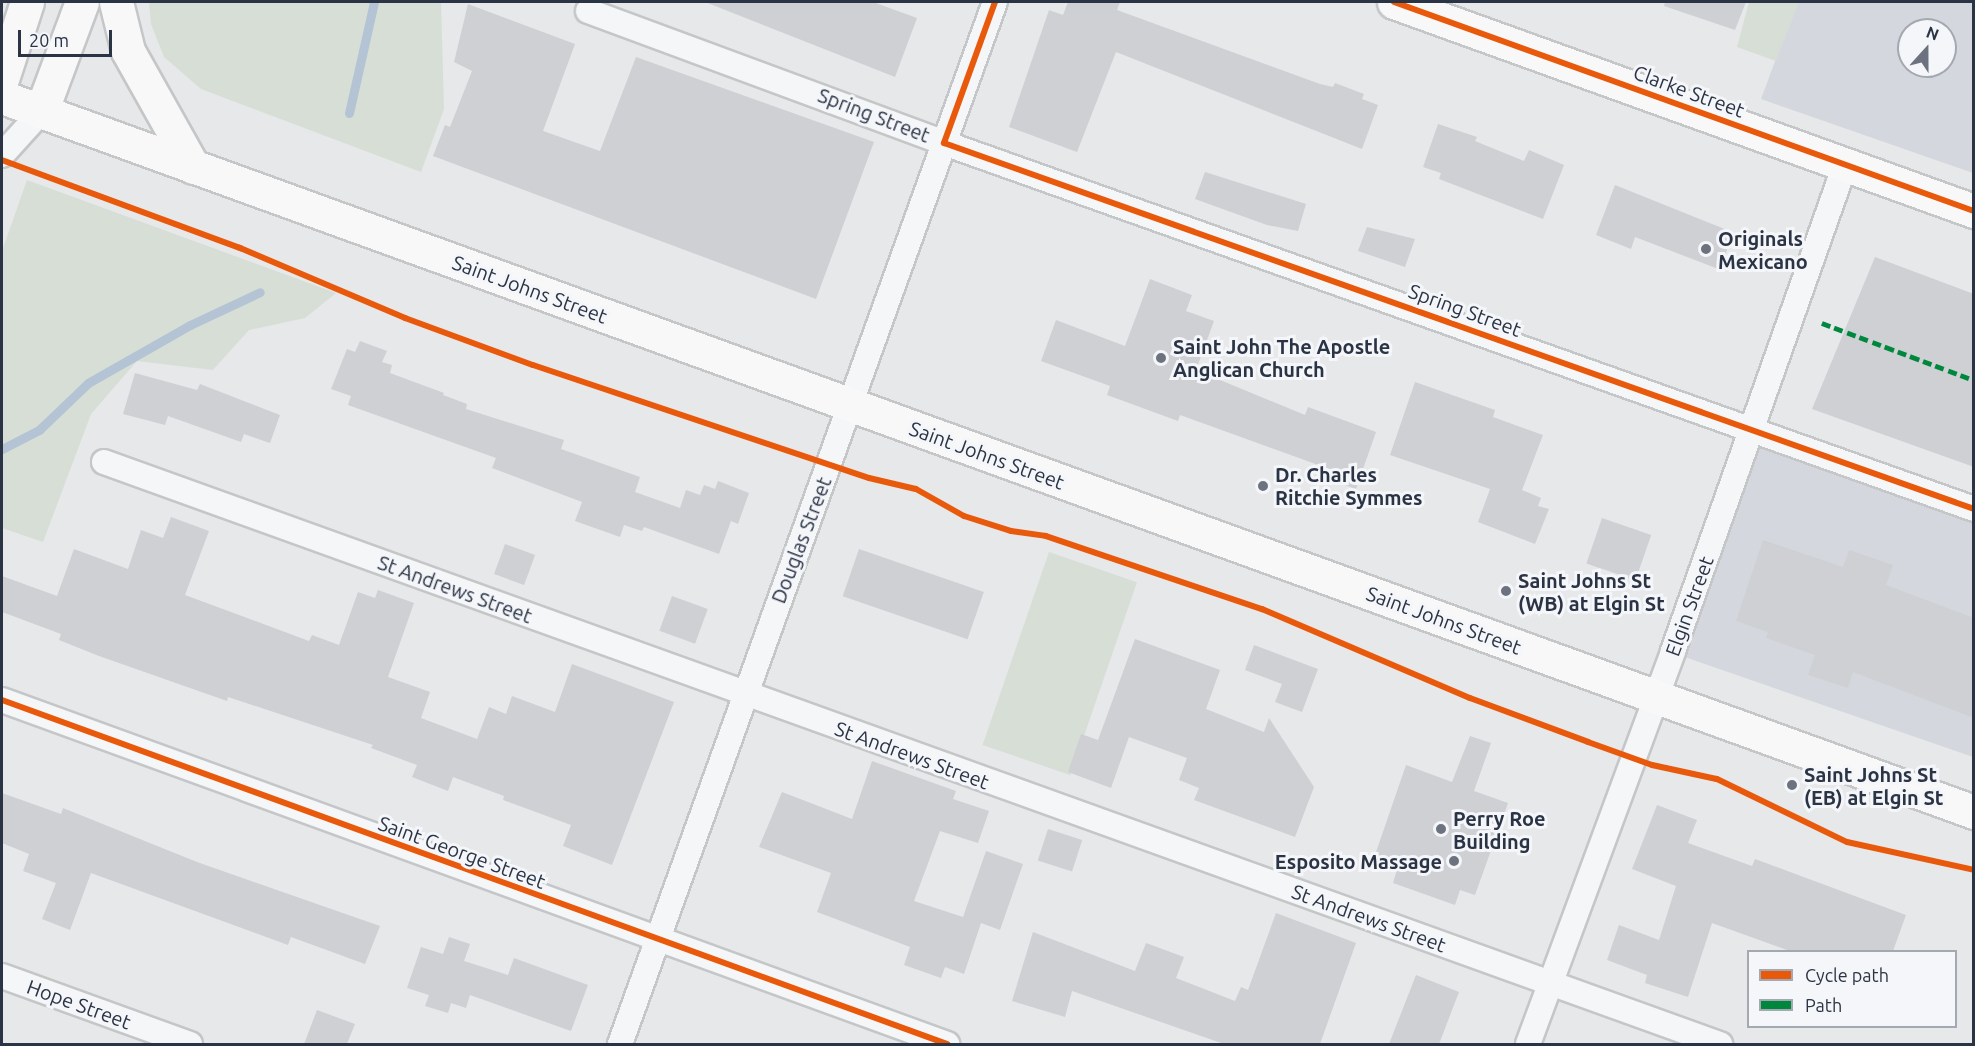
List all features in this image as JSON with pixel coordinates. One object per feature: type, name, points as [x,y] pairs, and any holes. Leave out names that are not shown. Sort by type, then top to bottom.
[{"type":"main road","points":[[2,79],[27,2]]},
{"type":"main road","points":[[41,112],[82,2]]},
{"type":"main road","points":[[116,2],[128,51],[193,166]]},
{"type":"main road","name":"Clarke Street","points":[[1394,2],[1974,211]]},
{"type":"main road","name":"Saint Johns Street","points":[[2,97],[1974,812]]},
{"type":"street","name":"Douglas Street","points":[[620,1044],[743,693],[851,406],[995,2]]},
{"type":"street","name":"Spring Street","points":[[588,11],[944,143],[1974,509]]},
{"type":"street","points":[[2,155],[41,112]]},
{"type":"street","name":"Elgin Street","points":[[1528,1044],[1752,430],[1845,165]]},
{"type":"street","name":"St Andrews Street","points":[[104,462],[1720,1044]]},
{"type":"street","name":"Saint George Street","points":[[2,700],[657,942],[947,1044]]},
{"type":"street","name":"Hope Street","points":[[2,976],[190,1044]]},
{"type":"shaded area","points":[[149,2],[441,2],[444,109],[421,172],[201,89],[164,57],[151,24]]},
{"type":"shaded area","points":[[1749,2],[1799,2],[1776,61],[1737,47]]},
{"type":"shaded area","points":[[1797,2],[1973,2],[1973,173],[1761,99]]},
{"type":"shaded area","points":[[27,180],[336,293],[305,318],[249,330],[213,370],[137,361],[91,414],[43,542],[2,528],[2,251]]},
{"type":"shaded area","points":[[1752,430],[1973,512],[1973,757],[1673,653]]},
{"type":"shaded area","points":[[1049,552],[1137,582],[1071,775],[983,745]]},
{"type":"building","points":[[705,2],[873,2],[917,18],[895,77]]},
{"type":"building","points":[[1068,2],[1120,2],[1117,10],[1320,84],[1333,87],[1335,83],[1364,94],[1362,99],[1378,105],[1362,149],[1116,52],[1077,152],[1009,127],[1049,10],[1063,15]]},
{"type":"building","points":[[1665,2],[1746,2],[1735,30],[1664,6]]},
{"type":"building","points":[[468,4],[575,44],[543,131],[600,151],[636,57],[874,142],[816,299],[433,156],[445,125],[450,127],[472,71],[454,62]]},
{"type":"building","points":[[1438,124],[1477,137],[1475,141],[1524,161],[1529,150],[1564,165],[1543,219],[1439,179],[1441,173],[1423,167]]},
{"type":"building","points":[[1205,172],[1306,204],[1298,231],[1267,225],[1195,199]]},
{"type":"building","points":[[1615,185],[1732,232],[1721,270],[1635,237],[1631,249],[1596,235]]},
{"type":"building","points":[[1367,227],[1415,239],[1405,267],[1358,251]]},
{"type":"building","points":[[1875,257],[1974,294],[1974,467],[1812,409]]},
{"type":"building","points":[[1150,279],[1192,295],[1186,311],[1214,321],[1196,370],[1305,415],[1308,407],[1376,432],[1356,489],[1329,479],[1332,470],[1180,415],[1178,421],[1107,395],[1110,386],[1041,361],[1056,320],[1125,346]]},
{"type":"building","points":[[360,341],[387,351],[382,362],[392,365],[390,373],[444,393],[443,395],[467,404],[466,409],[564,440],[561,449],[640,477],[635,492],[680,508],[686,490],[700,495],[704,485],[715,489],[718,481],[749,493],[738,524],[731,521],[719,554],[644,527],[642,531],[624,525],[620,537],[575,521],[582,502],[492,468],[496,458],[348,405],[351,396],[331,389],[347,349],[355,352]]},
{"type":"building","points":[[135,373],[197,390],[200,384],[280,415],[270,443],[244,434],[241,442],[168,416],[165,425],[123,414]]},
{"type":"building","points":[[1415,382],[1495,410],[1493,417],[1543,435],[1522,490],[1541,498],[1538,506],[1549,509],[1535,544],[1478,522],[1490,489],[1390,455]]},
{"type":"building","points":[[171,517],[209,531],[185,595],[309,641],[312,635],[339,645],[358,592],[375,598],[378,590],[414,603],[388,677],[430,692],[421,718],[477,739],[489,707],[506,714],[512,696],[555,712],[572,664],[674,702],[612,865],[563,846],[571,825],[503,800],[504,796],[453,777],[448,791],[412,777],[417,765],[371,748],[373,745],[228,697],[227,701],[99,656],[59,640],[61,634],[2,612],[2,576],[57,596],[74,549],[128,569],[141,530],[163,538]]},
{"type":"building","points":[[1602,518],[1651,535],[1636,580],[1586,563]]},
{"type":"building","points":[[1763,540],[1843,567],[1849,550],[1893,565],[1886,585],[1974,618],[1974,718],[1853,672],[1848,688],[1808,675],[1815,655],[1766,638],[1768,632],[1736,621]]},
{"type":"building","points":[[505,544],[535,555],[524,585],[494,574]]},
{"type":"building","points":[[859,549],[984,592],[968,639],[843,596]]},
{"type":"building","points":[[672,596],[708,609],[695,644],[659,631]]},
{"type":"building","points":[[1135,639],[1220,670],[1206,709],[1264,732],[1269,718],[1314,787],[1295,837],[1194,800],[1199,788],[1179,780],[1187,758],[1129,737],[1111,788],[1068,772],[1081,734],[1098,740]]},
{"type":"building","points":[[1254,645],[1318,669],[1302,712],[1275,702],[1282,684],[1245,670]]},
{"type":"building","name":"Perry Roe Building","points":[[1470,736],[1491,743],[1474,791],[1508,803],[1475,895],[1460,890],[1455,905],[1393,883],[1399,863],[1375,855],[1406,765],[1452,782]]},
{"type":"building","points":[[872,761],[956,791],[953,799],[989,811],[978,843],[940,831],[914,901],[963,917],[986,851],[1023,864],[1000,930],[981,923],[964,974],[945,967],[941,978],[904,965],[910,947],[817,912],[831,873],[759,847],[782,792],[852,819]]},
{"type":"building","points":[[2,793],[61,814],[63,808],[197,862],[380,926],[365,964],[291,937],[288,945],[91,873],[70,930],[42,919],[56,883],[23,871],[29,854],[2,843]]},
{"type":"building","points":[[1657,805],[1697,820],[1688,843],[1752,866],[1755,859],[1906,915],[1893,950],[1787,950],[1712,923],[1688,997],[1645,983],[1647,975],[1607,960],[1619,925],[1659,940],[1676,886],[1632,869]]},
{"type":"building","points":[[1048,829],[1082,840],[1072,872],[1038,860]]},
{"type":"building","points":[[1276,913],[1356,943],[1320,1044],[1224,1044],[1072,991],[1065,1017],[1012,1001],[1033,932],[1135,971],[1146,943],[1184,957],[1176,978],[1235,1001],[1241,987],[1248,990]]},
{"type":"building","points":[[449,937],[470,944],[464,961],[508,975],[514,958],[588,985],[571,1031],[470,995],[466,1008],[451,1003],[448,1013],[425,1006],[429,995],[407,988],[421,947],[443,954]]},
{"type":"building","points":[[1416,975],[1459,992],[1439,1044],[1389,1044]]},
{"type":"building","points":[[317,1010],[355,1024],[347,1044],[304,1044]]},
{"type":"waterway","points":[[349,113],[374,2]]},
{"type":"waterway","points":[[2,449],[39,430],[88,383],[190,325],[260,292]]},
{"type":"marked path","points":[[1822,323],[1974,380]]},
{"type":"cycle path","points":[[995,2],[944,143],[1974,509]]},
{"type":"cycle path","points":[[1394,2],[1974,211]]},
{"type":"cycle path","points":[[2,160],[240,248],[405,318],[533,365],[869,478],[916,489],[964,516],[1011,531],[1046,536],[1262,609],[1470,698],[1652,765],[1717,779],[1847,842],[1974,870]]},
{"type":"cycle path","points":[[2,700],[947,1044]]},
{"type":"place","name":"Originals Mexicano","points":[[1706,249]]},
{"type":"place","name":"Saint John The Apostle Anglican Church","points":[[1161,358]]},
{"type":"place","name":"Dr. Charles Ritchie Symmes","points":[[1263,486]]},
{"type":"place","name":"Saint Johns St (WB) at Elgin St","points":[[1506,591]]},
{"type":"place","name":"Saint Johns St (EB) at Elgin St","points":[[1792,785]]},
{"type":"place","name":"Perry Roe Building","points":[[1441,829]]},
{"type":"place","name":"Esposito Massage","points":[[1454,861]]}]
